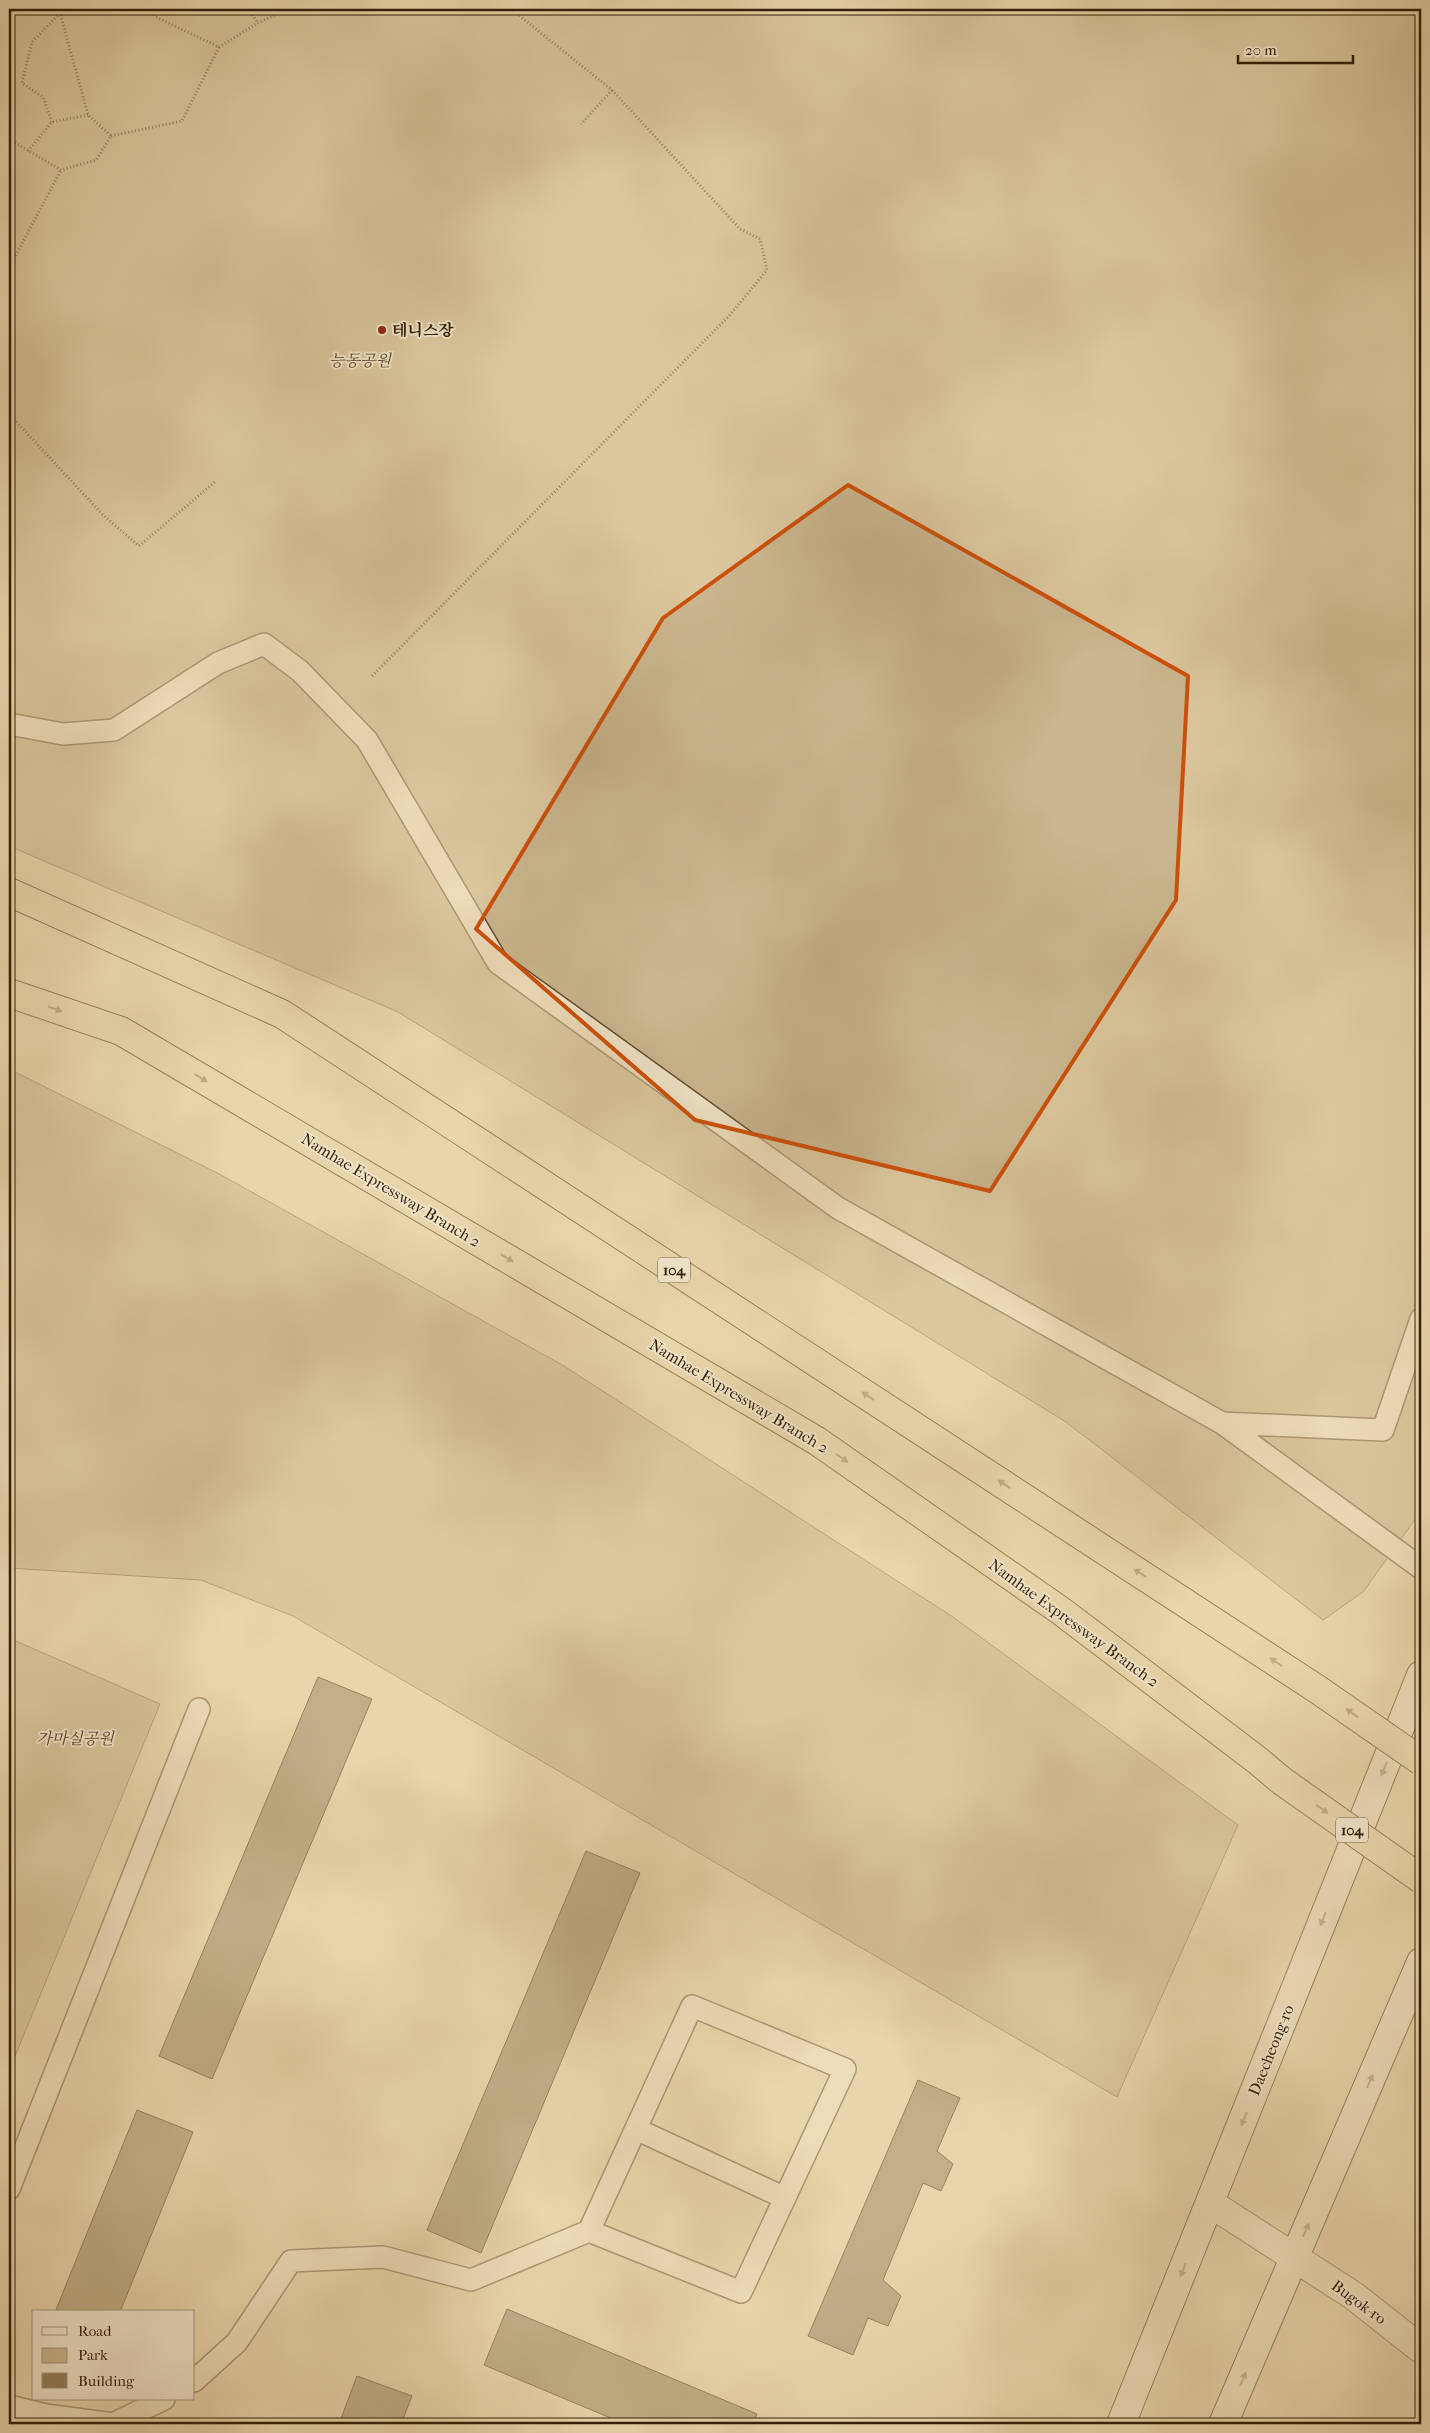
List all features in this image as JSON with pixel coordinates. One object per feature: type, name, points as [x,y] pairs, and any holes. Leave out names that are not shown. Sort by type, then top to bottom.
[{"type":"highway","name":"104","points":[[9,892],[282,1014],[1317,1688],[1421,1761]]},
{"type":"highway","name":"Namhae Expressway Branch 2","points":[[9,994],[121,1031],[817,1441],[1062,1611],[1282,1781],[1421,1879]]},
{"type":"main road","name":"Daecheong-ro","points":[[1121,2424],[1421,1674]]},
{"type":"main road","points":[[1223,2424],[1421,1962]]},
{"type":"main road","name":"Bugok-ro","points":[[1210,2202],[1354,2296],[1421,2349]]},
{"type":"lane","points":[[9,724],[63,734],[114,730],[218,663],[264,644],[300,671],[367,740],[498,963],[838,1208],[1222,1423],[1421,1568]]},
{"type":"lane","points":[[1222,1423],[1383,1430],[1421,1319]]},
{"type":"lane","points":[[9,2188],[199,1709]]},
{"type":"lane","points":[[195,2380],[237,2342],[291,2261],[384,2257],[471,2280],[589,2231],[692,2006],[845,2069],[741,2292],[589,2231]]},
{"type":"lane","points":[[636,2129],[785,2198]]},
{"type":"lane","points":[[9,2406],[46,2415],[113,2424],[162,2400]]},
{"type":"path","points":[[39,9],[60,13]]},
{"type":"path","points":[[147,9],[158,18],[219,47]]},
{"type":"path","points":[[248,9],[258,23]]},
{"type":"path","points":[[9,139],[61,170],[96,160],[111,136],[182,121],[219,47],[258,23],[287,9]]},
{"type":"path","points":[[372,676],[729,316],[768,270],[760,240],[740,229],[612,90],[511,9]]},
{"type":"path","points":[[60,13],[88,115],[111,136]]},
{"type":"path","points":[[52,122],[42,97],[22,83],[32,42],[60,13]]},
{"type":"path","points":[[581,124],[612,90]]},
{"type":"path","points":[[28,151],[52,122],[88,115]]},
{"type":"path","points":[[9,268],[61,170]]},
{"type":"path","points":[[9,414],[103,515],[138,546],[215,482]]},
{"type":"highlighted area","points":[[848,485],[1188,676],[1176,900],[990,1191],[695,1120],[476,929],[663,618]]},
{"type":"green space","name":"능동공원","points":[[9,9],[1421,9],[1421,1511],[1363,1592],[1323,1620],[1066,1422],[398,1012],[9,846]]},
{"type":"green space","points":[[9,1069],[221,1175],[564,1366],[953,1617],[1238,1825],[1117,2097],[293,1616],[201,1580],[9,1568]]},
{"type":"green space","name":"가마실공원","points":[[9,1638],[160,1704],[9,2071]]},
{"type":"building","points":[[318,1677],[372,1699],[212,2079],[159,2056]]},
{"type":"building","points":[[586,1851],[640,1873],[481,2253],[427,2230]]},
{"type":"building","points":[[918,2080],[960,2098],[937,2151],[953,2164],[941,2191],[923,2183],[883,2280],[901,2296],[888,2326],[868,2318],[853,2355],[808,2336]]},
{"type":"building","points":[[137,2110],[193,2132],[121,2310],[56,2310]]},
{"type":"building","points":[[507,2309],[757,2414],[753,2424],[625,2424],[484,2365]]},
{"type":"building","points":[[357,2376],[412,2396],[401,2424],[339,2424]]},
{"type":"place","name":"테니스장","points":[[382,330]]}]
